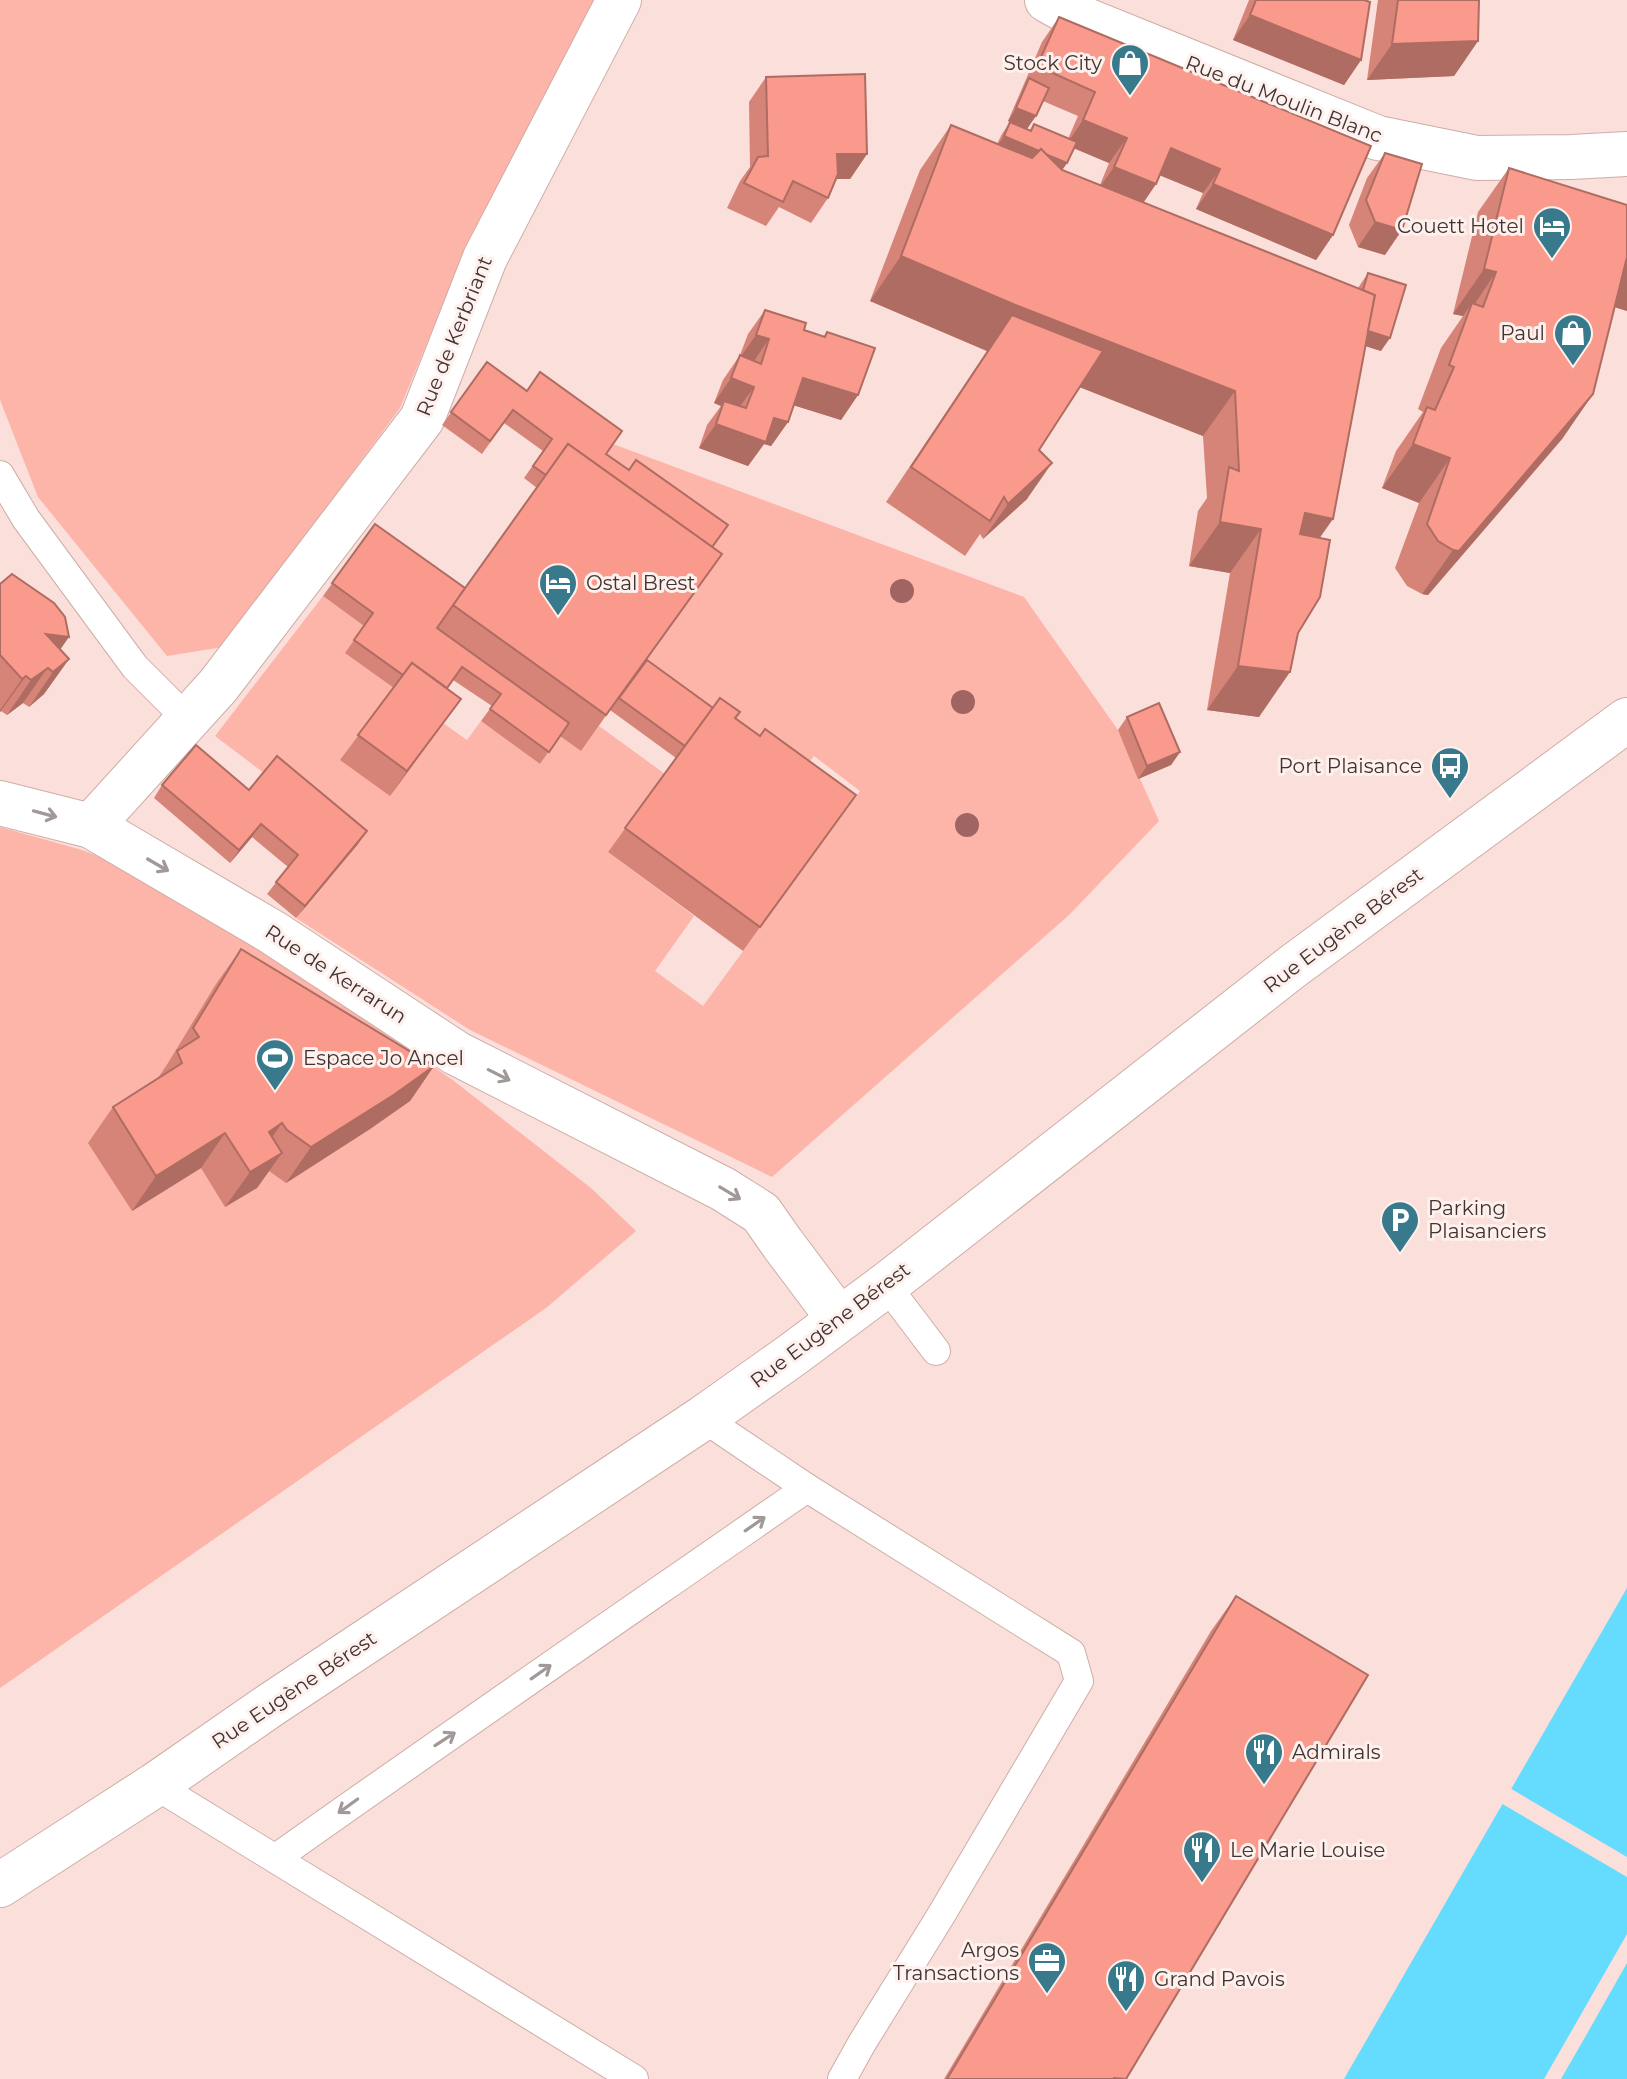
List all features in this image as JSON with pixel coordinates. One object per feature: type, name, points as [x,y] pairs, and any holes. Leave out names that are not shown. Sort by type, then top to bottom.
[{"type":"street","name":"Rue de Kerbriant","points":[[91,826],[218,686],[422,419],[485,258],[619,0]]},
{"type":"street","name":"Rue du Moulin Blanc","points":[[1047,0],[1090,22],[1378,138],[1477,158],[1627,154]]},
{"type":"street","name":"Rue Eugène Bérest","points":[[0,1885],[155,1785],[703,1418],[886,1285],[1292,967],[1627,720]]},
{"type":"street","name":"Rue de Kerrarun","points":[[0,803],[91,826],[272,932],[456,1053],[723,1189],[761,1213],[839,1319]]},
{"type":"lane","points":[[0,475],[26,519],[135,667],[188,720]]},
{"type":"lane","points":[[886,1285],[936,1351]]},
{"type":"lane","points":[[703,1418],[807,1488],[1071,1653],[1079,1681],[842,2079]]},
{"type":"lane","points":[[276,1858],[807,1488]]},
{"type":"lane","points":[[155,1785],[634,2079]]},
{"type":"shaded area","points":[[0,0],[603,0],[468,244],[400,408],[223,647],[167,656],[38,497],[0,400]]},
{"type":"shaded area","points":[[613,444],[1024,597],[1118,730],[1159,821],[1069,915],[772,1177],[470,1030],[296,918],[358,844],[215,736],[323,596],[364,626],[395,688],[390,795],[443,723],[467,740],[481,721],[540,764],[561,736],[581,750],[599,726],[665,774],[608,852],[694,916],[655,971],[703,1006],[860,791],[814,756],[792,785],[747,737],[644,663],[598,467]]},
{"type":"shaded area","points":[[0,827],[82,850],[140,872],[239,930],[454,1081],[591,1188],[636,1231],[546,1308],[0,1688]]},
{"type":"water","points":[[1627,1588],[1627,2079],[1344,2079]]},
{"type":"pier","points":[[1508,1787],[1627,1857],[1627,1877],[1499,1802]]},
{"type":"pier","points":[[1627,1934],[1627,1963],[1588,2032],[1561,2079],[1544,2079]]},
{"type":"building","points":[[1256,0],[1370,2],[1361,60],[1250,15]]},
{"type":"building","points":[[1398,0],[1479,0],[1478,41],[1392,44]]},
{"type":"building","points":[[1059,17],[1371,146],[1333,235],[1213,184],[1220,169],[1171,148],[1156,184],[1114,167],[1127,138],[1083,120],[1095,92],[1037,66]]},
{"type":"building","points":[[865,74],[867,154],[837,154],[838,174],[828,198],[793,181],[783,202],[744,183],[758,157],[768,156],[766,77]]},
{"type":"building","points":[[1029,78],[1049,88],[1036,116],[1016,108]]},
{"type":"building","points":[[1010,122],[1031,131],[1034,124],[1077,142],[1067,163],[1045,154],[1041,149],[1039,151],[1004,136]]},
{"type":"building","points":[[951,125],[1032,158],[1041,149],[1062,170],[1375,295],[1333,519],[1305,513],[1300,534],[1330,540],[1320,597],[1298,633],[1290,672],[1238,666],[1261,529],[1220,522],[1229,467],[1239,471],[1235,391],[1018,306],[901,256]]},
{"type":"building","points":[[1385,153],[1422,164],[1402,230],[1375,222],[1366,200]]},
{"type":"building","points":[[1509,168],[1627,205],[1627,257],[1593,394],[1459,551],[1438,541],[1427,524],[1450,458],[1413,444],[1427,407],[1435,410],[1454,367],[1449,365],[1472,303],[1483,307],[1496,272],[1484,269]]},
{"type":"building","points":[[1368,273],[1406,285],[1390,338],[1368,331],[1375,295],[1363,290]]},
{"type":"building","points":[[765,310],[806,323],[804,330],[825,337],[827,332],[875,348],[858,395],[803,378],[788,422],[774,418],[766,442],[716,424],[724,401],[746,408],[754,387],[731,378],[740,355],[761,364],[769,339],[756,335]]},
{"type":"building","points":[[1012,315],[1103,351],[1039,450],[1052,463],[1008,504],[1004,497],[990,521],[911,467]]},
{"type":"building","points":[[487,362],[527,391],[540,372],[622,431],[606,454],[629,470],[636,460],[728,525],[712,547],[568,444],[546,475],[533,466],[552,439],[513,410],[490,441],[451,412]]},
{"type":"building","points":[[568,444],[722,554],[606,715],[453,605]]},
{"type":"building","points":[[375,524],[465,588],[437,628],[569,723],[549,752],[490,709],[501,694],[462,667],[447,688],[412,663],[403,675],[354,640],[373,613],[332,583]]},
{"type":"building","points":[[12,574],[54,603],[65,617],[69,637],[46,634],[69,659],[53,672],[48,668],[31,680],[26,676],[22,679],[0,655],[0,584]]},
{"type":"building","points":[[647,660],[713,708],[685,746],[619,698]]},
{"type":"building","points":[[412,663],[461,699],[407,771],[358,735]]},
{"type":"building","points":[[720,698],[740,712],[735,718],[760,736],[765,729],[856,795],[760,927],[625,828]]},
{"type":"building","points":[[1159,703],[1180,752],[1147,766],[1127,717]]},
{"type":"building","points":[[196,745],[249,790],[277,756],[367,831],[305,906],[276,882],[298,855],[261,824],[239,850],[162,785]]},
{"type":"building","name":"Espace Jo Ancel","points":[[241,949],[434,1066],[311,1147],[282,1123],[269,1132],[282,1153],[250,1172],[225,1133],[156,1176],[113,1107],[182,1063],[177,1051],[199,1037],[193,1028]]},
{"type":"building","points":[[1236,1596],[1368,1675],[1126,2079],[947,2079]]},
{"type":"place","name":"Stock City","points":[[1130,97]]},
{"type":"place","name":"Couett Hotel","points":[[1552,260]]},
{"type":"place","name":"Paul","points":[[1573,367]]},
{"type":"place","name":"Ostal Brest","points":[[558,617]]},
{"type":"place","name":"Port Plaisance","points":[[1450,800]]},
{"type":"place","name":"Espace Jo Ancel","points":[[275,1092]]},
{"type":"place","name":"Parking Plaisanciers","points":[[1400,1254]]},
{"type":"place","name":"Admirals","points":[[1264,1786]]},
{"type":"place","name":"Le Marie Louise","points":[[1202,1884]]},
{"type":"place","name":"Argos Transactions","points":[[1047,1995]]},
{"type":"place","name":"Grand Pavois","points":[[1126,2013]]}]
